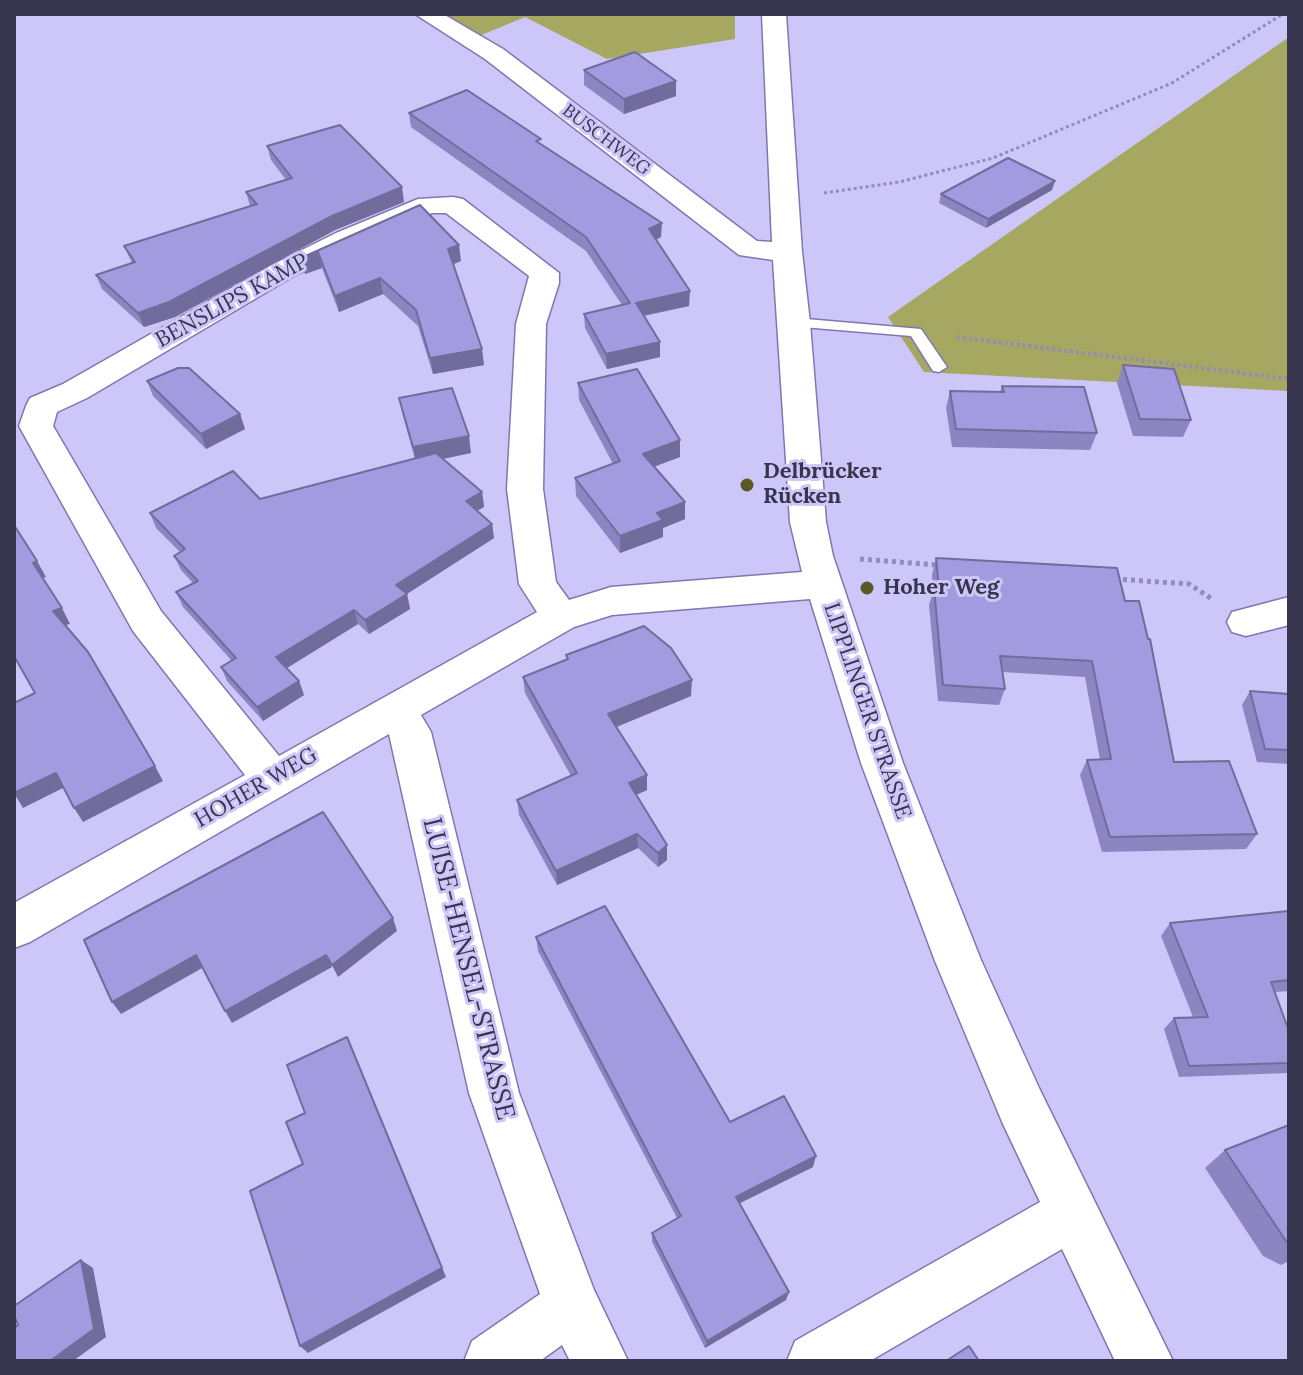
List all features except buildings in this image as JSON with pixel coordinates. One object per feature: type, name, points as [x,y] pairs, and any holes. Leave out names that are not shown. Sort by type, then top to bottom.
[{"type":"street","name":"BUSCHWEG","points":[[427,14],[494,54],[749,249],[787,252]]},
{"type":"street","name":"LIPPLINGER STRASSE","points":[[774,14],[787,252],[795,323],[808,522],[819,570],[882,763],[958,961],[1072,1213],[1145,1361]]},
{"type":"street","name":"BENSLIPS KAMP","points":[[272,778],[147,621],[36,426],[42,406],[346,239],[428,205],[453,205],[544,273],[544,283],[531,324],[525,489],[538,584],[560,617]]},
{"type":"street","name":"HOHER WEG","points":[[14,927],[560,617],[611,601],[819,570]]},
{"type":"street","points":[[1246,622],[1289,611]]},
{"type":"street","name":"LUISE-HENSEL-STRASSE","points":[[395,709],[410,732],[494,1093],[572,1305],[600,1361]]},
{"type":"street","points":[[815,1361],[1072,1213]]},
{"type":"street","points":[[492,1361],[572,1305]]},
{"type":"lane","points":[[795,323],[916,332],[939,367]]},
{"type":"path","points":[[784,196],[899,182],[993,158],[1172,83],[1283,14]]},
{"type":"path","points":[[916,332],[1289,379]]},
{"type":"path","points":[[819,570],[940,565]]},
{"type":"path","points":[[1111,578],[1189,584],[1246,622]]},
{"type":"shaded area","points":[[441,14],[735,14],[735,39],[607,59],[525,17],[479,36]]},
{"type":"shaded area","points":[[1289,37],[1289,391],[924,372],[888,317]]},
{"type":"place","name":"Delbrücker Rücken","points":[[747,485]]},
{"type":"place","name":"Hoher Weg","points":[[867,588]]}]
